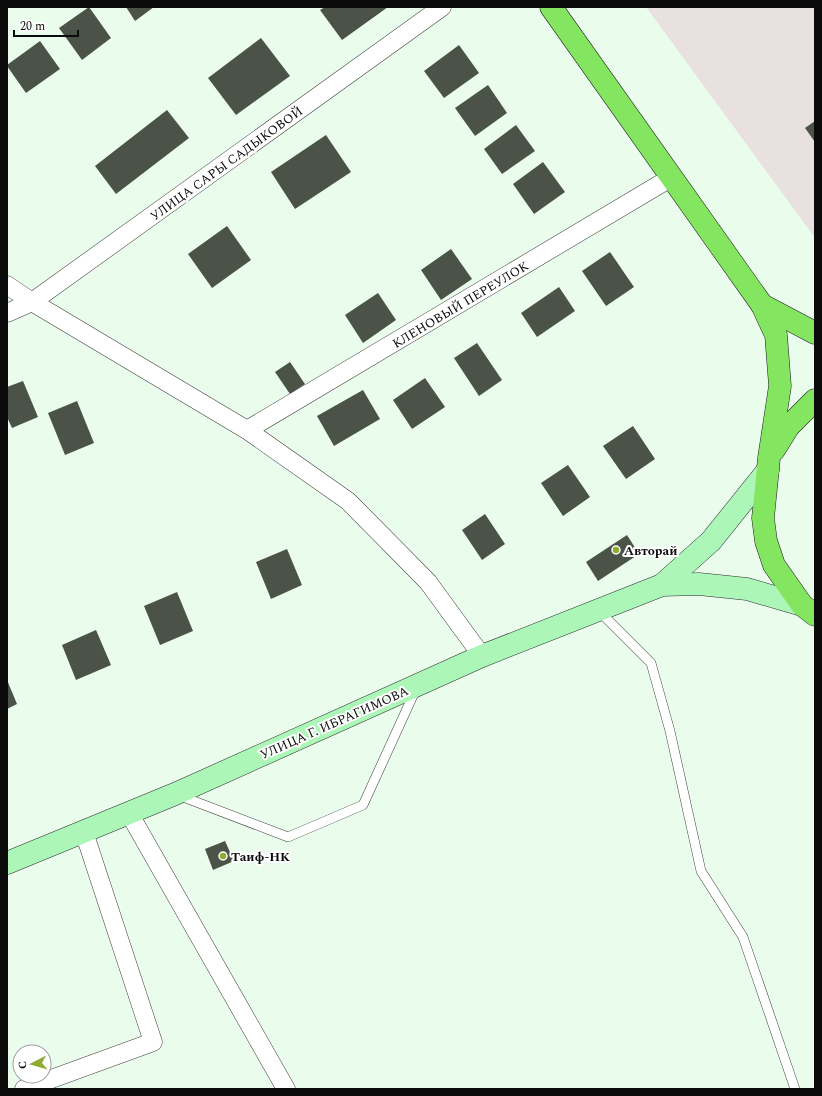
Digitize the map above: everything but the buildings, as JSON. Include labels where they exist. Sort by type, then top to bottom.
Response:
[{"type":"highway","points":[[551,7],[762,305],[776,335],[780,386],[768,464],[763,518],[766,541],[774,565],[808,610]]},
{"type":"highway","points":[[762,305],[815,333]]},
{"type":"highway","points":[[768,464],[789,426],[815,400]]},
{"type":"street","name":"УЛИЦА САРЫ САДЫКОВОЙ","points":[[7,313],[32,302],[442,7]]},
{"type":"street","name":"КЛЕНОВЫЙ ПЕРЕУЛОК","points":[[247,430],[672,177]]},
{"type":"street","points":[[7,285],[32,302],[247,430],[348,501],[428,582],[482,656]]},
{"type":"street","points":[[662,585],[711,541],[768,464]]},
{"type":"street","points":[[662,585],[699,584],[747,589],[808,610]]},
{"type":"street","name":"УЛИЦА Г. ИБРАГИМОВА","points":[[7,863],[175,794],[482,656],[662,585]]},
{"type":"street","points":[[129,813],[286,1089]]},
{"type":"street","points":[[24,1089],[153,1042],[84,832]]},
{"type":"lane","points":[[599,610],[651,663],[670,731],[701,871],[743,937],[795,1089]]},
{"type":"lane","points":[[175,794],[288,837],[364,805],[418,685]]},
{"type":"shaded area","points":[[646,7],[815,7],[815,238]]},
{"type":"place","name":"Авторай","points":[[616,550]]},
{"type":"place","name":"Таиф-НК","points":[[223,856]]}]
